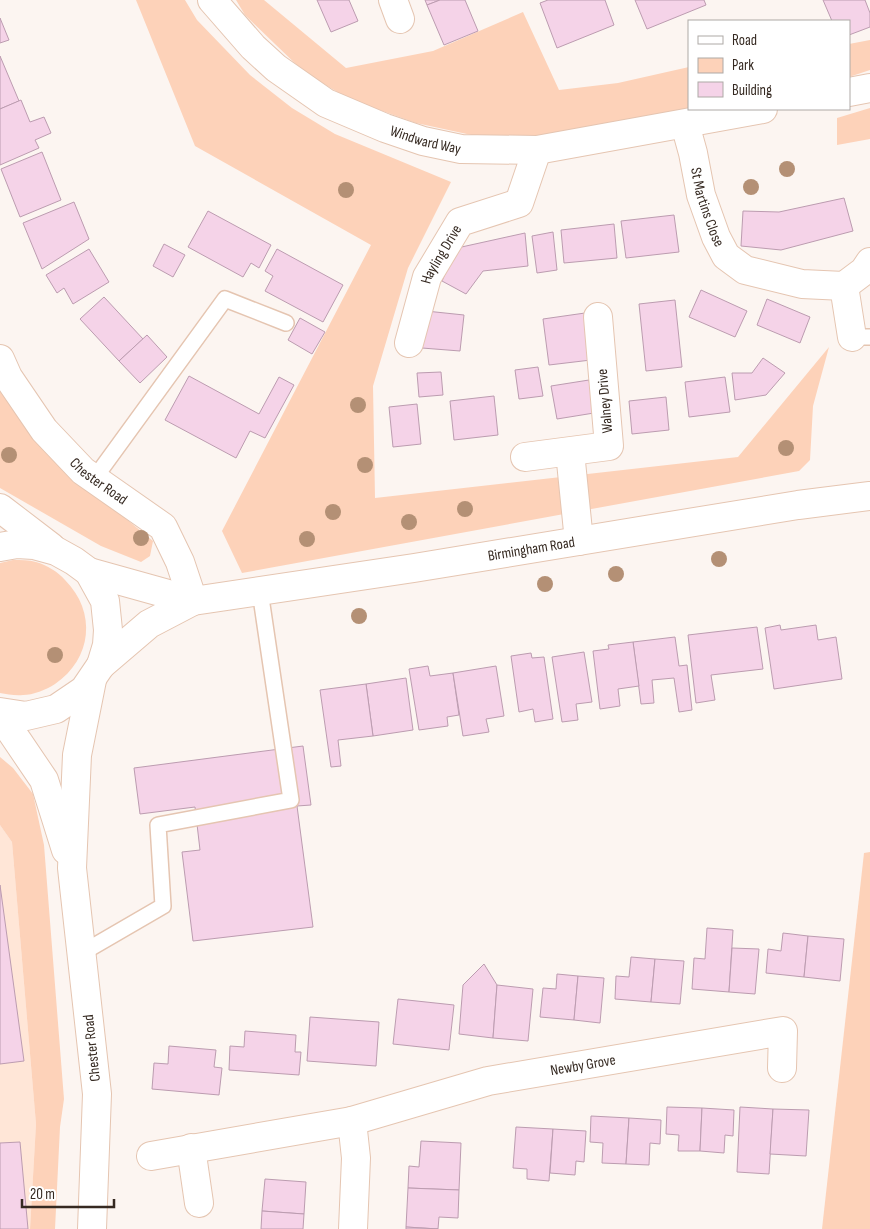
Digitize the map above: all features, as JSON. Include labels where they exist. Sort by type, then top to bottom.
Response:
[{"type":"street","name":"Windward Way","points":[[212,0],[253,47],[276,68],[326,103],[385,128],[423,141],[461,149],[537,150],[759,110]]},
{"type":"street","points":[[850,92],[870,88]]},
{"type":"street","name":"St Martins Close","points":[[685,124],[701,195],[716,237],[726,256],[745,270],[802,284],[844,286]]},
{"type":"street","name":"Hayling Drive","points":[[409,343],[427,277],[460,222],[519,203],[537,150]]},
{"type":"street","points":[[861,337],[844,286],[864,271],[870,262]]},
{"type":"street","name":"Walney Drive","points":[[525,457],[609,446],[598,317]]},
{"type":"street","name":"Chester Road","points":[[0,359],[8,377],[44,430],[83,471],[162,527],[180,562],[193,601]]},
{"type":"street","points":[[570,452],[579,541]]},
{"type":"street","name":"Birmingham Road","points":[[0,714],[26,716],[56,709],[84,690],[96,673],[149,624],[193,601],[798,505],[870,496]]},
{"type":"street","points":[[0,508],[56,551],[89,572]]},
{"type":"street","points":[[0,547],[17,544],[34,545],[56,551]]},
{"type":"street","name":"Chester Road","points":[[89,572],[105,600],[108,630],[107,645],[96,673],[77,755],[72,868],[97,1094],[92,1229]]},
{"type":"street","name":"Birmingham Road","points":[[89,572],[193,601]]},
{"type":"street","name":"Chester Road","points":[[0,714],[44,780],[72,868]]},
{"type":"street","name":"Newby Grove","points":[[151,1156],[352,1121],[488,1081],[783,1031],[782,1068]]},
{"type":"street","points":[[352,1121],[356,1158],[353,1229]]},
{"type":"street","points":[[191,1148],[198,1203]]},
{"type":"lane","points":[[94,479],[225,298],[286,323]]},
{"type":"lane","points":[[82,953],[163,906],[158,825],[291,800],[260,591]]},
{"type":"shaded area","points":[[0,825],[12,842],[36,1124],[30,1229],[0,1229]]},
{"type":"green space","points":[[136,0],[185,0],[197,20],[250,75],[292,108],[335,134],[451,182],[408,268],[373,386],[375,498],[738,457],[829,347],[813,406],[810,460],[799,471],[242,573],[222,531],[371,245],[195,146]]},
{"type":"green space","points":[[236,0],[264,0],[346,68],[433,51],[523,12],[559,90],[618,83],[688,67],[688,109],[557,135],[490,139],[416,123],[349,99],[304,72],[245,15]]},
{"type":"green space","points":[[870,40],[870,70],[850,77],[850,44]]},
{"type":"green space","points":[[870,108],[870,139],[837,145],[837,118]]},
{"type":"green space","points":[[0,391],[47,454],[153,541],[150,556],[141,562],[101,546],[0,488]]},
{"type":"green space","points":[[13,560],[36,562],[59,574],[75,593],[82,606],[86,620],[86,635],[83,649],[77,662],[55,684],[27,695],[0,693],[0,563]]},
{"type":"green space","points":[[0,757],[13,768],[33,794],[44,845],[64,1099],[60,1127],[55,1229],[30,1229],[36,1124],[12,842],[0,825]]},
{"type":"green space","points":[[870,852],[870,1229],[822,1229],[864,853]]},
{"type":"building","points":[[317,0],[349,0],[358,21],[331,32]]},
{"type":"building","points":[[425,0],[440,0],[427,5]]},
{"type":"building","points":[[440,0],[465,0],[478,31],[444,45],[427,5]]},
{"type":"building","points":[[548,0],[605,0],[614,25],[557,48],[540,3]]},
{"type":"building","points":[[635,0],[704,0],[706,5],[647,29]]},
{"type":"building","points":[[823,0],[865,0],[870,13],[870,27],[850,35],[850,20],[832,20]]},
{"type":"building","points":[[0,18],[9,40],[0,43]]},
{"type":"building","points":[[0,56],[19,101],[0,109]]},
{"type":"building","points":[[21,100],[30,122],[44,117],[51,133],[35,140],[39,148],[0,165],[0,109]]},
{"type":"building","points":[[42,152],[61,200],[20,217],[1,169]]},
{"type":"building","points":[[844,198],[853,231],[781,250],[741,246],[743,211],[779,212]]},
{"type":"building","points":[[74,202],[89,239],[42,269],[23,223]]},
{"type":"building","points":[[208,211],[271,245],[259,268],[251,263],[243,277],[188,247]]},
{"type":"building","points":[[674,215],[679,252],[626,258],[621,221]]},
{"type":"building","points":[[614,224],[617,258],[564,263],[561,230]]},
{"type":"building","points":[[553,232],[557,270],[537,273],[532,236]]},
{"type":"building","points":[[525,233],[528,266],[483,271],[466,294],[442,281],[457,248]]},
{"type":"building","points":[[164,244],[185,255],[173,277],[153,266]]},
{"type":"building","points":[[89,249],[109,282],[73,304],[64,288],[57,293],[46,275]]},
{"type":"building","points":[[277,249],[343,285],[323,322],[265,291],[273,276],[265,271]]},
{"type":"building","points":[[701,290],[747,311],[735,337],[689,317]]},
{"type":"building","points":[[104,297],[143,339],[119,361],[80,319]]},
{"type":"building","points":[[767,299],[810,317],[800,343],[757,325]]},
{"type":"building","points":[[675,300],[682,367],[646,371],[639,304]]},
{"type":"building","points":[[426,311],[464,315],[460,351],[422,348]]},
{"type":"building","points":[[585,313],[591,360],[549,365],[543,319]]},
{"type":"building","points":[[300,318],[325,332],[312,354],[288,340]]},
{"type":"building","points":[[147,335],[167,357],[140,383],[119,361]]},
{"type":"building","points":[[763,358],[785,373],[766,395],[735,400],[732,373],[752,373]]},
{"type":"building","points":[[538,367],[543,396],[519,399],[515,370]]},
{"type":"building","points":[[441,372],[443,395],[419,397],[417,373]]},
{"type":"building","points":[[189,376],[259,414],[279,377],[294,385],[265,438],[250,431],[236,458],[165,420]]},
{"type":"building","points":[[725,377],[730,412],[689,417],[685,382]]},
{"type":"building","points":[[589,380],[594,413],[557,419],[551,386]]},
{"type":"building","points":[[494,396],[498,435],[454,440],[450,401]]},
{"type":"building","points":[[666,397],[669,430],[632,434],[629,401]]},
{"type":"building","points":[[417,404],[421,444],[393,447],[389,407]]},
{"type":"building","points":[[780,625],[781,630],[816,625],[818,640],[836,637],[842,679],[774,689],[765,628]]},
{"type":"building","points":[[757,627],[763,669],[711,675],[715,700],[696,703],[688,635]]},
{"type":"building","points":[[675,637],[679,666],[687,665],[692,710],[679,712],[674,678],[652,680],[654,703],[641,704],[633,642]]},
{"type":"building","points":[[633,642],[639,686],[618,689],[620,706],[600,709],[593,651],[609,649],[608,645]]},
{"type":"building","points":[[584,652],[592,702],[576,704],[578,720],[562,722],[552,657]]},
{"type":"building","points":[[531,653],[532,658],[544,657],[553,719],[535,722],[533,709],[519,712],[511,656]]},
{"type":"building","points":[[428,666],[430,676],[453,673],[459,715],[447,717],[448,726],[419,730],[409,669]]},
{"type":"building","points":[[496,666],[504,716],[486,719],[489,732],[463,736],[453,673]]},
{"type":"building","points":[[406,678],[413,730],[373,736],[366,684]]},
{"type":"building","points":[[366,684],[373,736],[338,740],[341,766],[331,767],[320,690]]},
{"type":"building","points":[[303,746],[311,805],[297,806],[313,927],[193,941],[182,852],[200,850],[195,807],[140,814],[134,768]]},
{"type":"building","points":[[0,885],[24,1061],[0,1064]]},
{"type":"building","points":[[707,928],[733,930],[729,992],[692,989],[694,958],[705,959]]},
{"type":"building","points":[[783,933],[808,936],[804,977],[766,973],[768,949],[781,951]]},
{"type":"building","points":[[808,936],[844,939],[840,981],[804,977]]},
{"type":"building","points":[[732,948],[759,949],[755,994],[729,992]]},
{"type":"building","points":[[631,957],[655,959],[651,1002],[615,999],[616,976],[629,977]]},
{"type":"building","points":[[655,959],[684,961],[680,1004],[651,1002]]},
{"type":"building","points":[[484,964],[497,985],[493,1038],[459,1034],[463,985]]},
{"type":"building","points":[[557,974],[578,976],[574,1020],[540,1017],[543,988],[556,989]]},
{"type":"building","points":[[578,976],[604,978],[600,1023],[574,1020]]},
{"type":"building","points":[[497,985],[533,989],[528,1041],[493,1038]]},
{"type":"building","points":[[398,999],[454,1005],[449,1050],[393,1044]]},
{"type":"building","points":[[310,1017],[379,1022],[376,1066],[307,1061]]},
{"type":"building","points":[[245,1031],[296,1035],[295,1052],[301,1052],[299,1075],[229,1070],[230,1046],[244,1047]]},
{"type":"building","points":[[169,1046],[216,1050],[214,1067],[222,1068],[219,1095],[152,1089],[154,1063],[168,1064]]},
{"type":"building","points":[[667,1107],[702,1108],[700,1151],[678,1151],[679,1135],[666,1134]]},
{"type":"building","points":[[740,1107],[773,1109],[769,1174],[737,1172]]},
{"type":"building","points":[[702,1108],[734,1110],[733,1136],[725,1135],[724,1153],[700,1151]]},
{"type":"building","points":[[773,1109],[809,1110],[806,1156],[770,1154]]},
{"type":"building","points":[[591,1116],[629,1118],[626,1164],[602,1163],[603,1143],[590,1142]]},
{"type":"building","points":[[629,1118],[661,1120],[660,1144],[650,1143],[649,1165],[626,1164]]},
{"type":"building","points":[[516,1127],[553,1129],[549,1181],[527,1179],[527,1169],[513,1168]]},
{"type":"building","points":[[553,1129],[586,1131],[584,1162],[576,1161],[575,1175],[550,1173]]},
{"type":"building","points":[[421,1141],[461,1143],[459,1190],[408,1188],[409,1166],[419,1167]]},
{"type":"building","points":[[20,1142],[28,1229],[0,1229],[0,1143]]},
{"type":"building","points":[[265,1179],[306,1182],[304,1214],[262,1211]]},
{"type":"building","points":[[408,1188],[459,1190],[458,1218],[439,1217],[438,1229],[406,1227]]},
{"type":"building","points":[[262,1211],[304,1214],[303,1229],[261,1229]]},
{"type":"building","points":[[406,1227],[438,1229],[406,1229]]}]
